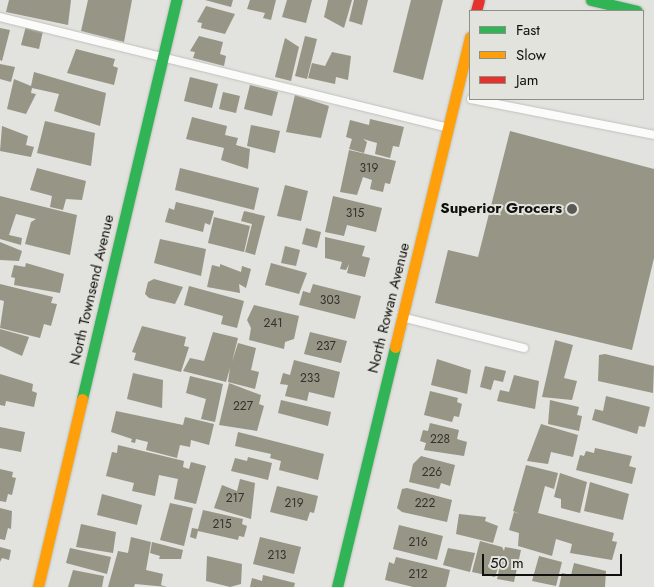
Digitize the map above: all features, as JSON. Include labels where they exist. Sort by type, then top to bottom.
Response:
[{"type":"street","name":"North Townsend Avenue","points":[[38,587],[176,0]]},
{"type":"street","points":[[598,1],[632,10]]},
{"type":"street","name":"North Rowan Avenue","points":[[337,587],[469,41]]},
{"type":"lane","points":[[0,17],[448,128]]},
{"type":"lane","points":[[456,95],[469,98]]},
{"type":"lane","points":[[476,100],[654,135]]},
{"type":"lane","points":[[402,317],[524,348]]},
{"type":"building","points":[[9,0],[71,0],[68,25],[6,12]]},
{"type":"building","points":[[88,0],[132,0],[124,42],[81,31]]},
{"type":"building","points":[[205,0],[233,0],[231,7]]},
{"type":"building","points":[[250,0],[276,0],[271,20],[263,18],[265,13],[247,9]]},
{"type":"building","points":[[287,0],[312,0],[306,23],[282,17]]},
{"type":"building","points":[[328,0],[352,0],[344,28],[324,17]]},
{"type":"building","points":[[354,0],[368,0],[362,25],[349,21]]},
{"type":"building","points":[[411,0],[443,0],[423,80],[393,72]]},
{"type":"building","points":[[206,6],[235,14],[225,34],[201,28],[202,23],[197,22]]},
{"type":"building","points":[[26,26],[43,31],[39,49],[21,45]]},
{"type":"building","points":[[0,28],[10,30],[2,61],[0,60]]},
{"type":"building","points":[[199,36],[223,42],[220,54],[226,56],[224,66],[193,58],[195,52],[190,51]]},
{"type":"building","points":[[305,36],[317,39],[307,79],[295,76]]},
{"type":"building","points":[[285,38],[299,47],[291,81],[275,77]]},
{"type":"building","points":[[76,49],[115,59],[113,66],[118,68],[114,85],[67,73]]},
{"type":"building","points":[[332,52],[351,56],[348,80],[336,77],[335,84],[308,78],[312,63],[325,66]]},
{"type":"building","points":[[0,64],[15,67],[11,82],[0,79]]},
{"type":"building","points":[[34,72],[106,93],[100,126],[54,111],[59,94],[32,88],[31,93],[36,94],[26,114],[7,109],[14,79],[31,86]]},
{"type":"building","points":[[190,77],[218,84],[212,108],[184,101]]},
{"type":"building","points":[[250,85],[278,92],[272,116],[244,109]]},
{"type":"building","points":[[223,92],[240,96],[236,113],[219,109]]},
{"type":"building","points":[[295,95],[329,106],[321,138],[286,132]]},
{"type":"building","points":[[192,117],[227,126],[225,135],[238,138],[236,145],[250,149],[248,169],[221,160],[224,148],[186,139]]},
{"type":"building","points":[[370,119],[404,127],[399,147],[393,146],[390,158],[375,154],[377,143],[363,139],[367,142],[364,153],[349,149],[352,139],[346,137],[350,120],[369,125]]},
{"type":"building","points":[[45,121],[95,133],[91,166],[37,153]]},
{"type":"building","points":[[251,125],[280,131],[275,153],[247,146]]},
{"type":"building","points":[[2,126],[28,136],[26,145],[34,147],[31,157],[0,151]]},
{"type":"building","name":"Superior Grocers","points":[[510,131],[654,169],[654,258],[632,350],[435,303],[448,250],[478,257]]},
{"type":"building","points":[[349,150],[396,161],[390,184],[385,183],[383,192],[370,189],[372,180],[363,177],[357,195],[340,192]]},
{"type":"building","points":[[37,168],[86,181],[82,200],[66,199],[63,210],[50,207],[52,196],[30,190]]},
{"type":"building","points":[[180,168],[259,188],[254,210],[175,190]]},
{"type":"building","points":[[285,185],[308,191],[301,221],[277,216]]},
{"type":"building","points":[[0,196],[77,215],[70,255],[25,244],[31,222],[36,219],[16,214],[9,235],[22,238],[21,245],[0,239]]},
{"type":"building","points":[[333,196],[382,208],[376,232],[347,225],[344,236],[325,232]]},
{"type":"building","points":[[176,202],[214,211],[210,225],[205,223],[203,232],[165,222],[169,208],[174,210]]},
{"type":"building","points":[[244,211],[265,216],[255,255],[245,252],[252,224],[241,221]]},
{"type":"building","points":[[214,217],[250,226],[244,252],[208,243]]},
{"type":"building","points":[[306,228],[321,232],[317,248],[302,244]]},
{"type":"building","points":[[325,237],[365,246],[362,256],[370,258],[365,277],[347,273],[349,264],[346,270],[340,269],[342,262],[325,258]]},
{"type":"building","points":[[160,239],[206,249],[201,276],[154,263]]},
{"type":"building","points":[[0,242],[22,251],[19,261],[0,260]]},
{"type":"building","points":[[285,246],[300,250],[296,266],[281,263]]},
{"type":"building","points":[[26,263],[64,274],[60,293],[14,285],[15,278],[11,277],[14,265],[25,267]]},
{"type":"building","points":[[271,263],[307,273],[299,294],[265,285]]},
{"type":"building","points":[[220,264],[241,272],[242,266],[251,269],[246,288],[239,284],[240,293],[207,287],[212,265],[220,267]]},
{"type":"building","points":[[154,279],[183,287],[175,304],[149,298],[145,294],[148,282]]},
{"type":"building","points":[[0,284],[53,297],[51,303],[57,304],[51,326],[44,324],[40,338],[0,328],[4,301],[0,300]]},
{"type":"building","points":[[313,284],[361,296],[355,319],[299,305],[303,291],[310,293]]},
{"type":"building","points":[[189,286],[244,301],[237,328],[221,324],[223,316],[184,305]]},
{"type":"building","points":[[254,305],[299,316],[294,339],[285,342],[284,349],[249,340],[251,328],[247,320]]},
{"type":"building","points":[[142,326],[186,337],[184,346],[189,347],[181,372],[134,360],[136,353],[132,352]]},
{"type":"building","points":[[0,329],[29,337],[22,356],[0,346]]},
{"type":"building","points":[[213,332],[238,338],[232,362],[238,343],[256,348],[251,370],[259,372],[255,389],[228,382],[230,368],[226,382],[183,371],[190,358],[204,361]]},
{"type":"building","points":[[310,332],[347,341],[341,363],[304,354]]},
{"type":"building","points":[[555,340],[573,345],[564,378],[577,381],[572,400],[542,397]]},
{"type":"building","points":[[605,354],[654,366],[653,393],[598,381],[599,355]]},
{"type":"building","points":[[437,359],[471,370],[467,394],[431,385]]},
{"type":"building","points":[[294,360],[340,372],[334,398],[309,392],[307,401],[285,396],[288,385],[280,384],[283,373],[290,375]]},
{"type":"building","points":[[485,366],[506,371],[503,382],[494,380],[491,390],[480,387]]},
{"type":"building","points":[[133,373],[163,380],[162,408],[127,399]]},
{"type":"building","points":[[0,374],[33,384],[32,391],[37,393],[34,407],[6,401],[5,406],[0,405]]},
{"type":"building","points":[[514,375],[539,381],[535,409],[497,401],[500,390],[509,392]]},
{"type":"building","points":[[190,376],[223,384],[215,422],[201,419],[206,399],[186,393]]},
{"type":"building","points":[[229,383],[261,395],[259,404],[264,406],[257,431],[219,425]]},
{"type":"building","points":[[430,391],[458,398],[457,402],[462,404],[459,417],[454,416],[452,422],[424,415]]},
{"type":"building","points":[[606,396],[650,407],[645,427],[639,426],[637,434],[592,420],[595,409],[603,411]]},
{"type":"building","points":[[281,400],[331,412],[328,426],[278,413]]},
{"type":"building","points":[[550,400],[579,407],[577,415],[582,416],[579,431],[548,424]]},
{"type":"building","points":[[116,411],[183,425],[185,417],[214,424],[209,445],[191,440],[190,447],[180,445],[177,458],[146,450],[148,442],[136,439],[135,443],[131,442],[132,439],[111,432]]},
{"type":"building","points":[[430,423],[459,430],[457,439],[467,442],[464,456],[424,450],[426,443],[420,441],[423,430],[428,431]]},
{"type":"building","points":[[541,424],[578,435],[573,457],[551,452],[548,464],[527,461]]},
{"type":"building","points":[[0,427],[25,432],[21,452],[0,448]]},
{"type":"building","points":[[238,432],[324,454],[318,480],[279,470],[281,461],[270,458],[271,454],[235,446]]},
{"type":"building","points":[[118,445],[184,461],[183,467],[189,469],[191,462],[206,466],[196,504],[174,499],[178,479],[159,475],[155,496],[132,491],[134,483],[106,476],[112,452],[117,453]]},
{"type":"building","points":[[595,448],[632,456],[629,466],[636,468],[632,484],[576,470],[580,455],[584,456],[586,451],[594,453]]},
{"type":"building","points":[[421,456],[455,465],[450,486],[441,483],[439,489],[409,482],[413,464]]},
{"type":"building","points":[[248,457],[272,463],[268,480],[231,471],[235,458],[247,461]]},
{"type":"building","points":[[526,465],[558,473],[554,489],[545,486],[538,513],[614,533],[612,541],[617,542],[612,560],[570,553],[572,544],[556,539],[552,556],[518,546],[519,533],[509,530],[514,512],[520,514],[513,511]]},
{"type":"building","points":[[0,469],[13,472],[12,477],[16,478],[12,495],[8,494],[6,502],[0,501]]},
{"type":"building","points":[[560,473],[587,482],[580,513],[561,508],[561,499],[554,497]]},
{"type":"building","points":[[240,479],[255,483],[251,519],[214,508],[222,485],[237,491]]},
{"type":"building","points":[[590,482],[629,494],[623,520],[584,511]]},
{"type":"building","points":[[277,486],[318,496],[314,513],[310,512],[307,521],[270,512]]},
{"type":"building","points":[[407,488],[452,500],[447,522],[402,512],[397,508],[402,489]]},
{"type":"building","points":[[102,494],[142,505],[137,525],[97,515]]},
{"type":"building","points":[[170,503],[193,508],[184,546],[160,540]]},
{"type":"building","points":[[0,508],[12,511],[11,529],[8,528],[5,540],[0,539]]},
{"type":"building","points":[[203,510],[243,519],[242,524],[247,526],[244,537],[239,536],[238,540],[198,531],[196,539],[190,537],[192,528],[198,529]]},
{"type":"building","points":[[459,514],[486,517],[485,521],[498,526],[493,543],[456,534]]},
{"type":"building","points":[[81,524],[116,532],[113,553],[76,547]]},
{"type":"building","points":[[399,525],[443,536],[437,560],[393,549]]},
{"type":"building","points":[[131,537],[151,542],[146,570],[163,574],[161,585],[167,587],[135,584],[134,587],[108,587],[118,551],[128,553]]},
{"type":"building","points":[[260,537],[301,547],[294,574],[253,564]]},
{"type":"building","points":[[480,541],[502,547],[504,551],[505,547],[521,550],[514,582],[497,579],[502,556],[495,577],[472,572]]},
{"type":"building","points":[[152,542],[183,550],[181,559],[159,559],[160,556],[150,553]]},
{"type":"building","points":[[0,547],[11,550],[9,560],[2,558],[0,562]]},
{"type":"building","points":[[70,548],[111,557],[107,574],[66,563]]},
{"type":"building","points":[[448,548],[475,553],[470,572],[443,565]]},
{"type":"building","points":[[207,556],[242,564],[241,584],[230,587],[206,581]]},
{"type":"building","points":[[539,556],[562,562],[556,586],[532,581]]},
{"type":"building","points":[[396,557],[450,570],[446,587],[413,587],[385,580],[389,562],[394,564]]},
{"type":"building","points":[[574,563],[606,571],[605,587],[559,587],[562,573],[571,575]]},
{"type":"building","points":[[73,570],[104,576],[102,587],[68,587]]},
{"type":"building","points":[[263,575],[295,583],[294,587],[250,587],[252,578],[262,581]]},
{"type":"traffic: fast","points":[[82,399],[176,0]]},
{"type":"traffic: fast","points":[[591,0],[633,10]]},
{"type":"traffic: fast","points":[[337,587],[395,347]]},
{"type":"traffic: slow","points":[[395,347],[469,41]]},
{"type":"traffic: slow","points":[[38,587],[82,399]]},
{"type":"traffic: jam","points":[[476,10],[479,0]]},
{"type":"place","name":"Superior Grocers","points":[[572,209]]}]
